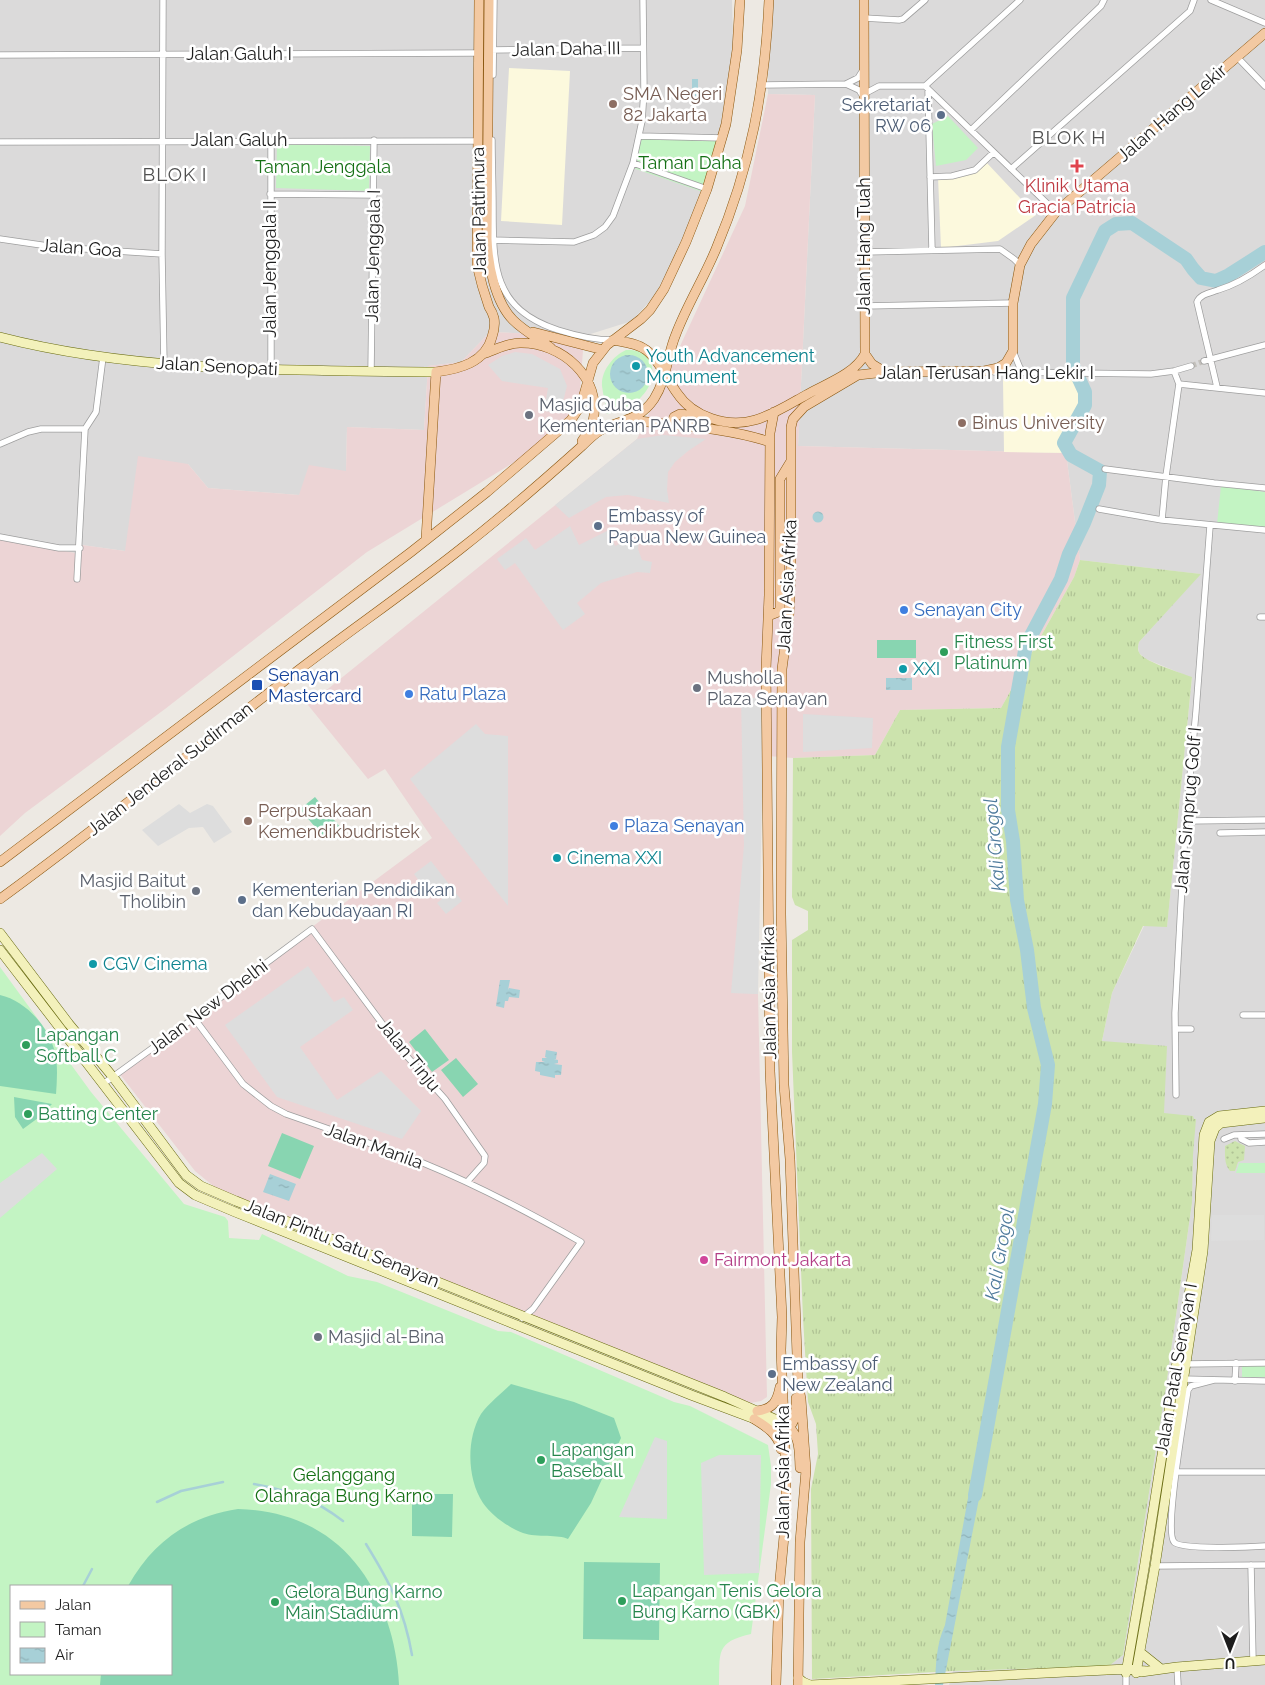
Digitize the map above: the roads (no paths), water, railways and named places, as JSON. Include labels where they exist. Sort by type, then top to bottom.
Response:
[{"type":"main road","name":"Jalan Pattimura","points":[[479,0],[477,265],[494,320],[491,342],[483,354]]},
{"type":"main road","name":"Jalan Pattimura","points":[[489,0],[491,50],[490,240],[492,279],[511,319],[551,348]]},
{"type":"main road","name":"Jalan Jenderal Sudirman","points":[[0,862],[487,492],[564,427],[578,411],[588,383],[591,367],[603,350],[641,319],[660,297],[686,242],[707,189],[723,138],[729,110],[736,57],[740,0]]},
{"type":"main road","points":[[574,453],[597,432],[630,420],[641,412],[653,400],[665,375],[675,335],[716,250],[735,198],[754,133],[767,42],[768,0]]},
{"type":"main road","name":"Jalan Hang Tuah","points":[[864,0],[865,354]]},
{"type":"main road","name":"Jalan Hang Lekir","points":[[1013,350],[1013,303],[1020,265],[1031,244],[1056,212],[1265,33]]},
{"type":"main road","points":[[526,330],[603,350]]},
{"type":"main road","name":"Jalan Senopati","points":[[0,337],[33,346],[164,364],[271,369],[436,372]]},
{"type":"main road","points":[[613,340],[636,345],[646,350],[684,402],[707,418]]},
{"type":"main road","points":[[426,539],[436,372],[466,366],[483,354],[509,344],[534,344],[551,348],[578,367],[588,383],[593,403],[594,412],[591,428],[574,453]]},
{"type":"main road","points":[[984,372],[998,368],[1006,363],[1013,350]]},
{"type":"main road","points":[[672,424],[674,417],[680,414],[734,422],[754,421],[849,371],[862,360],[865,354],[872,364],[885,372]]},
{"type":"main road","name":"Jalan Terusan Hang Lekir I","points":[[791,446],[793,419],[804,407],[858,375],[885,372],[984,372]]},
{"type":"main road","points":[[630,420],[753,436],[770,442],[774,412]]},
{"type":"main road","points":[[753,436],[757,429],[754,421]]},
{"type":"main road","name":"Jalan Asia Afrika","points":[[770,442],[766,675],[770,1071],[786,1427],[786,1515],[781,1560],[776,1685]]},
{"type":"main road","name":"Jalan Asia Afrika","points":[[791,446],[789,607],[782,669],[782,928],[784,1084],[790,1159],[798,1383],[805,1454],[805,1482],[800,1542],[798,1681]]},
{"type":"main road","name":"Jalan Jenderal Sudirman","points":[[0,899],[64,853],[283,682],[463,547],[500,518],[574,453]]},
{"type":"main road","points":[[768,616],[778,612],[780,609],[780,479],[791,461]]},
{"type":"main road","points":[[769,928],[782,928]]},
{"type":"main road","name":"Jalan Pintu Satu Senayan","points":[[2,939],[113,1077],[186,1175],[193,1181],[236,1201],[528,1317],[756,1415]]},
{"type":"main road","name":"Jalan Pintu Satu Senayan","points":[[0,950],[179,1183],[196,1195],[540,1333],[786,1427]]},
{"type":"main road","points":[[12,966],[20,959]]},
{"type":"main road","points":[[61,1030],[69,1024]]},
{"type":"main road","name":"Jalan Patal Senayan I","points":[[1181,1363],[1197,1250],[1206,1128],[1210,1122],[1219,1116],[1265,1111]]},
{"type":"main road","name":"Jalan Patal Senayan I","points":[[1126,1671],[1178,1379],[1203,1251],[1212,1135],[1218,1125],[1225,1122],[1265,1118]]},
{"type":"main road","points":[[782,1317],[789,1322],[796,1317]]},
{"type":"main road","points":[[540,1333],[542,1326],[546,1325]]},
{"type":"main road","points":[[781,1560],[779,1533],[781,1448],[774,1433],[756,1415],[776,1402],[783,1377]]},
{"type":"main road","name":"Jalan Patal Senayan I","points":[[1140,1671],[1178,1379]]},
{"type":"main road","points":[[798,1383],[795,1418],[786,1427],[798,1440],[802,1508]]},
{"type":"main road","points":[[781,1560],[789,1520],[794,1522],[800,1542]]},
{"type":"main road","points":[[1141,1653],[1161,1669]]},
{"type":"main road","points":[[798,1681],[810,1685],[932,1683],[1140,1671],[1265,1660]]},
{"type":"street","points":[[163,0],[162,254],[164,364]]},
{"type":"street","name":"Jalan Pattimura","points":[[491,50],[494,0]]},
{"type":"street","points":[[490,240],[574,242],[594,235],[605,227],[613,216],[633,163],[643,109],[643,0]]},
{"type":"street","points":[[864,18],[903,19],[925,0]]},
{"type":"street","points":[[932,250],[926,88],[1020,0]]},
{"type":"street","points":[[971,130],[1102,6],[1104,0]]},
{"type":"street","points":[[1010,169],[1190,11],[1194,0]]},
{"type":"street","points":[[1211,0],[1265,23]]},
{"type":"street","name":"Jalan Daha III","points":[[491,50],[643,48]]},
{"type":"street","name":"Jalan Galuh I","points":[[0,54],[478,53]]},
{"type":"street","points":[[1237,57],[1265,86]]},
{"type":"street","points":[[846,84],[858,78],[863,70]]},
{"type":"street","points":[[762,85],[846,84],[859,90],[864,96],[879,86],[926,88],[1056,212]]},
{"type":"street","points":[[639,136],[723,138]]},
{"type":"street","name":"Jalan Jenggala II","points":[[270,140],[271,369]]},
{"type":"street","name":"Jalan Jenggala I","points":[[371,371],[374,140]]},
{"type":"street","name":"Jalan Galuh","points":[[0,142],[478,141]]},
{"type":"street","points":[[930,177],[952,176],[975,170],[994,153]]},
{"type":"street","points":[[633,163],[707,189]]},
{"type":"street","points":[[270,194],[374,195]]},
{"type":"street","name":"Jalan Goa","points":[[0,239],[55,247],[162,254]]},
{"type":"street","name":"Jalan Pattimura","points":[[490,240],[499,282],[506,294],[529,317],[547,327],[575,336],[594,340],[613,340]]},
{"type":"street","points":[[864,252],[1000,249],[1020,265]]},
{"type":"street","points":[[1217,388],[1208,360],[1197,302],[1204,295],[1231,286],[1265,266]]},
{"type":"street","points":[[864,306],[1013,303]]},
{"type":"street","points":[[1208,360],[1265,345]]},
{"type":"street","name":"Jalan Hang Lekir","points":[[1013,350],[1020,368],[1026,373]]},
{"type":"street","points":[[77,579],[85,429],[96,412],[103,357]]},
{"type":"street","name":"Jalan Terusan Hang Lekir I","points":[[984,372],[1150,374],[1174,371],[1191,366]]},
{"type":"street","points":[[1162,520],[1179,384],[1174,371]]},
{"type":"street","points":[[1179,384],[1265,393]]},
{"type":"street","points":[[0,444],[28,432],[41,429],[85,429]]},
{"type":"street","points":[[1104,469],[1265,488]]},
{"type":"street","points":[[1099,509],[1162,520],[1265,530]]},
{"type":"street","name":"Jalan Simprug Golf I","points":[[1176,1095],[1176,1029],[1186,821],[1210,526]]},
{"type":"street","points":[[0,537],[58,548],[80,548]]},
{"type":"street","points":[[1186,821],[1265,820]]},
{"type":"street","points":[[1220,833],[1265,832]]},
{"type":"street","name":"Jalan New Dhelhi","points":[[103,1084],[312,929]]},
{"type":"street","name":"Jalan Tinju","points":[[312,929],[404,1053],[445,1100],[485,1156],[484,1162],[467,1182]]},
{"type":"street","points":[[1243,1016],[1265,1015]]},
{"type":"street","name":"Jalan Manila","points":[[194,1018],[243,1084],[271,1106],[286,1114],[424,1164],[467,1182],[581,1242],[528,1317]]},
{"type":"street","points":[[1176,1029],[1191,1029]]},
{"type":"street","points":[[1224,1139],[1231,1136],[1265,1134]]},
{"type":"street","points":[[1241,1135],[1241,1139],[1249,1143],[1265,1142]]},
{"type":"street","points":[[518,1324],[528,1317]]},
{"type":"street","points":[[528,1317],[528,1328]]},
{"type":"street","points":[[1181,1363],[1265,1363]]},
{"type":"street","points":[[1235,1381],[1236,1363]]},
{"type":"street","points":[[1178,1379],[1265,1381]]},
{"type":"street","points":[[1214,1380],[1191,1386],[1188,1390],[1176,1472],[1171,1532],[1174,1542],[1178,1545],[1201,1547],[1265,1546]]},
{"type":"street","points":[[1176,1472],[1265,1472]]},
{"type":"street","points":[[1252,1565],[1253,1660]]},
{"type":"street","points":[[1155,1566],[1265,1565]]},
{"type":"street","points":[[1177,1667],[1178,1685]]},
{"type":"street","points":[[1126,1671],[1126,1685]]},
{"type":"water","points":[[692,79],[698,79],[698,100],[692,100]]},
{"type":"water","points":[[629,355],[642,361],[648,374],[642,387],[629,393],[616,387],[610,374],[616,361]]},
{"type":"water","points":[[818,511],[824,517],[818,523],[812,517]]},
{"type":"water","points":[[886,678],[912,678],[912,690],[886,690]]},
{"type":"water","points":[[500,980],[510,980],[508,990],[509,988],[520,990],[519,998],[509,997],[508,1001],[505,1001],[504,1008],[496,1006]]},
{"type":"water","points":[[546,1050],[557,1052],[556,1059],[554,1059],[558,1060],[558,1063],[554,1064],[562,1065],[561,1075],[555,1075],[555,1078],[540,1075],[540,1072],[535,1071],[536,1062],[545,1062],[542,1061],[542,1058],[547,1058],[545,1057]]},
{"type":"water","points":[[270,1174],[296,1184],[289,1201],[263,1192]]},
{"type":"water","points":[[972,1476],[983,1478],[943,1685],[935,1685],[938,1647],[945,1625]]},
{"type":"waterway","name":"Kali Grogol","points":[[975,1495],[1045,1104],[1048,1065],[1034,1008],[1027,950],[1017,900],[1013,841],[1008,810],[1008,747],[1026,645],[1061,579],[1069,554],[1099,485],[1100,471],[1071,455],[1064,443],[1085,405],[1085,392],[1073,366],[1073,298],[1105,231],[1116,224],[1132,223],[1186,259],[1201,278],[1216,281],[1265,252]]},
{"type":"waterway","points":[[157,1502],[181,1491],[223,1482]]},
{"type":"waterway","points":[[254,1484],[301,1496],[322,1506],[343,1521]]},
{"type":"waterway","points":[[366,1544],[395,1597],[405,1624],[412,1655]]},
{"type":"waterway","points":[[84,1585],[92,1569]]},
{"type":"tunnel","points":[[1191,366],[1204,361]]},
{"type":"place","name":"SMA Negeri 82 Jakarta","points":[[613,104]]},
{"type":"place","name":"Sekretariat RW 06","points":[[941,115]]},
{"type":"place","name":"Klinik Utama Gracia Patricia","points":[[1077,166]]},
{"type":"place","name":"Youth Advancement Monument","points":[[636,366]]},
{"type":"place","name":"Masjid Quba Kementerian PANRB","points":[[529,415]]},
{"type":"place","name":"Binus University","points":[[962,423]]},
{"type":"place","name":"Embassy of Papua New Guinea","points":[[598,526]]},
{"type":"place","name":"Senayan City","points":[[904,610]]},
{"type":"place","name":"Fitness First Platinum","points":[[944,652]]},
{"type":"place","name":"XXI","points":[[903,669]]},
{"type":"place","name":"Senayan Mastercard","points":[[257,685]]},
{"type":"place","name":"Musholla Plaza Senayan","points":[[697,688]]},
{"type":"place","name":"Ratu Plaza","points":[[409,694]]},
{"type":"place","name":"Perpustakaan Kemendikbudristek","points":[[248,821]]},
{"type":"place","name":"Plaza Senayan","points":[[614,826]]},
{"type":"place","name":"Cinema XXI","points":[[557,858]]},
{"type":"place","name":"Masjid Baitut Tholibin","points":[[196,891]]},
{"type":"place","name":"Kementerian Pendidikan dan Kebudayaan RI","points":[[242,900]]},
{"type":"place","name":"CGV Cinema","points":[[93,964]]},
{"type":"place","name":"Lapangan Softball C","points":[[26,1045]]},
{"type":"place","name":"Batting Center","points":[[28,1114]]},
{"type":"place","name":"Fairmont Jakarta","points":[[704,1260]]},
{"type":"place","name":"Masjid al-Bina","points":[[318,1337]]},
{"type":"place","name":"Embassy of New Zealand","points":[[772,1374]]},
{"type":"place","name":"Lapangan Baseball","points":[[541,1460]]},
{"type":"place","name":"Lapangan Tenis Gelora Bung Karno (GBK)","points":[[622,1601]]},
{"type":"place","name":"Gelora Bung Karno Main Stadium","points":[[275,1602]]},
{"type":"district","name":"BLOK H","points":[[1069,137]]},
{"type":"district","name":"BLOK I","points":[[175,174]]},
{"type":"park label","name":"Taman Daha","points":[[690,163]]},
{"type":"park label","name":"Taman Jenggala","points":[[323,167]]},
{"type":"park label","name":"Gelanggang Olahraga Bung Karno","points":[[344,1485]]}]
